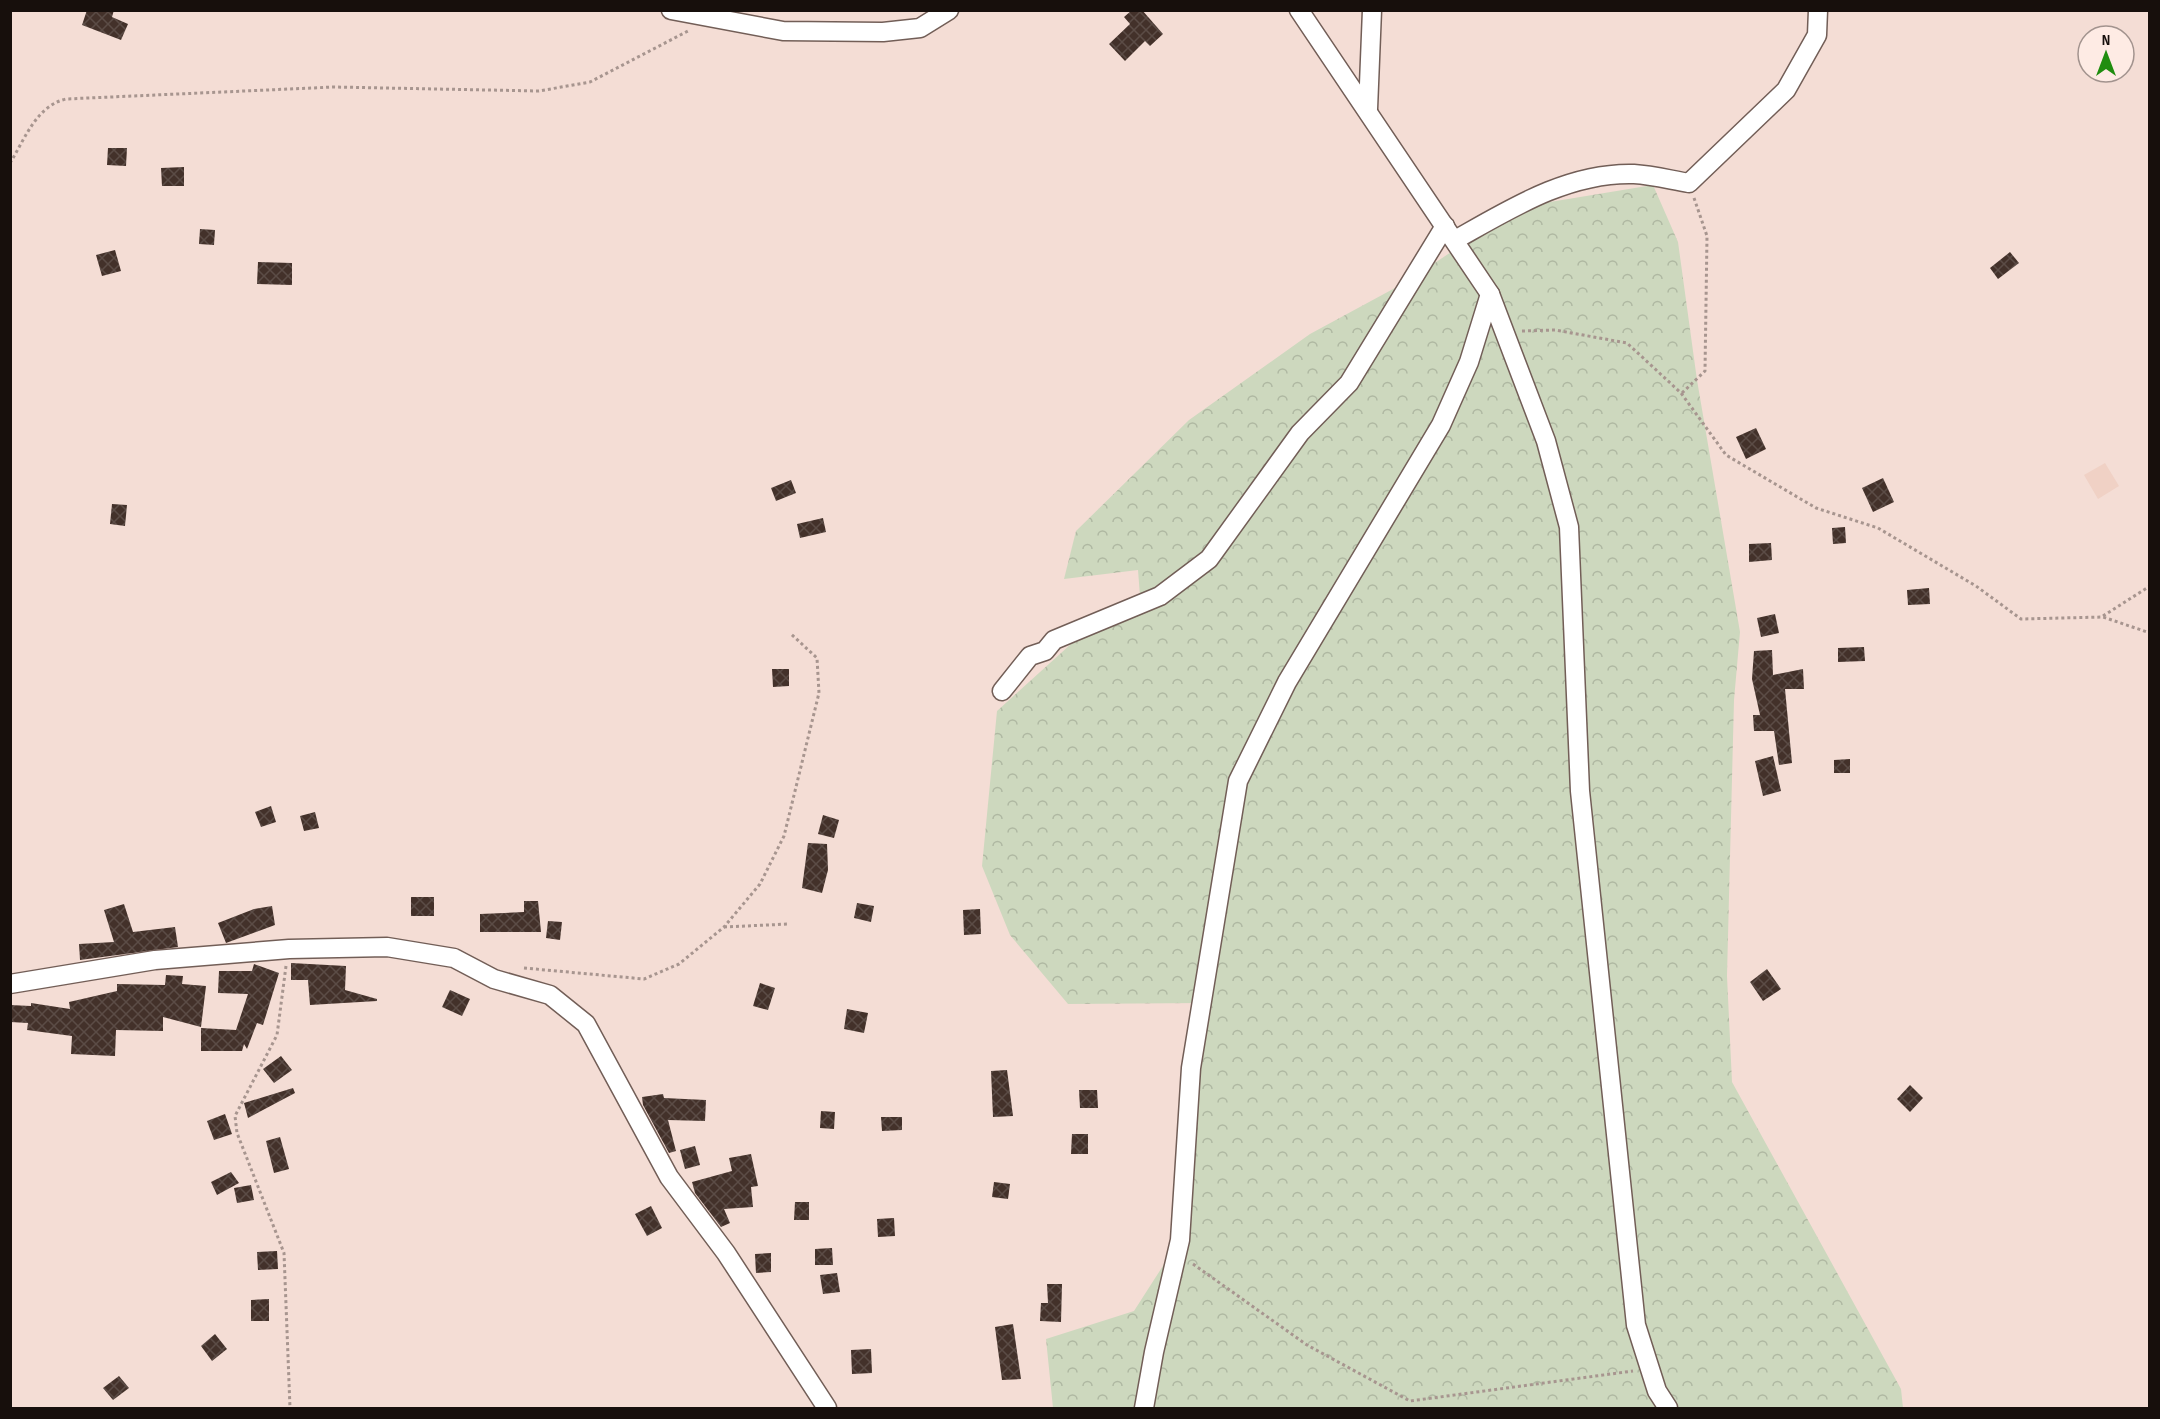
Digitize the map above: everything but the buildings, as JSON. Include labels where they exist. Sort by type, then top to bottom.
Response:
[{"type":"street","points":[[671,10],[783,32],[883,32],[920,28],[949,10]]},
{"type":"street","points":[[1299,10],[1368,109],[1490,294],[1546,441],[1569,527],[1580,791],[1636,1325],[1657,1391],[1668,1408]]},
{"type":"street","points":[[1368,109],[1372,10]]},
{"type":"street","points":[[1002,691],[1030,656],[1045,651],[1054,640],[1160,596],[1209,559],[1300,433],[1349,383],[1450,233],[1531,197],[1594,178],[1634,174],[1689,183],[1786,90],[1817,35],[1818,10]]},
{"type":"street","points":[[1144,1408],[1154,1352],[1178,1252],[1191,1068],[1238,781],[1287,682],[1441,425],[1469,362],[1490,294]]},
{"type":"street","points":[[10,984],[155,960],[289,949],[387,947],[454,958],[494,979],[550,995],[586,1024],[669,1177],[726,1253],[827,1408]]},
{"type":"path","points":[[10,164],[39,114],[52,102],[66,99],[334,87],[539,92],[590,82],[712,18]]},
{"type":"path","points":[[1682,393],[1705,372],[1707,236],[1689,183]]},
{"type":"path","points":[[1505,332],[1555,330],[1627,343],[1682,393],[1726,455],[1816,508],[1878,528],[1976,586],[2021,619],[2103,616],[2150,633]]},
{"type":"path","points":[[2103,616],[2150,586]]},
{"type":"path","points":[[520,967],[644,979],[679,964],[724,927],[760,884],[784,836],[819,693],[817,658],[790,633]]},
{"type":"path","points":[[724,927],[789,924]]},
{"type":"path","points":[[289,949],[277,1035],[235,1116],[237,1132],[284,1252],[290,1408]]},
{"type":"path","points":[[1178,1252],[1307,1345],[1410,1401],[1650,1369]]},
{"type":"shaded area","points":[[2105,463],[2119,486],[2098,499],[2084,475]]},
{"type":"green space","points":[[1653,185],[1678,242],[1697,380],[1740,632],[1734,700],[1727,976],[1732,1082],[1901,1389],[1903,1408],[1053,1408],[1046,1339],[1134,1311],[1168,1258],[1204,1003],[1068,1004],[1010,935],[982,866],[997,711],[1092,625],[1140,596],[1138,570],[1064,579],[1076,531],[1189,420],[1310,334],[1406,282],[1519,207]]}]
